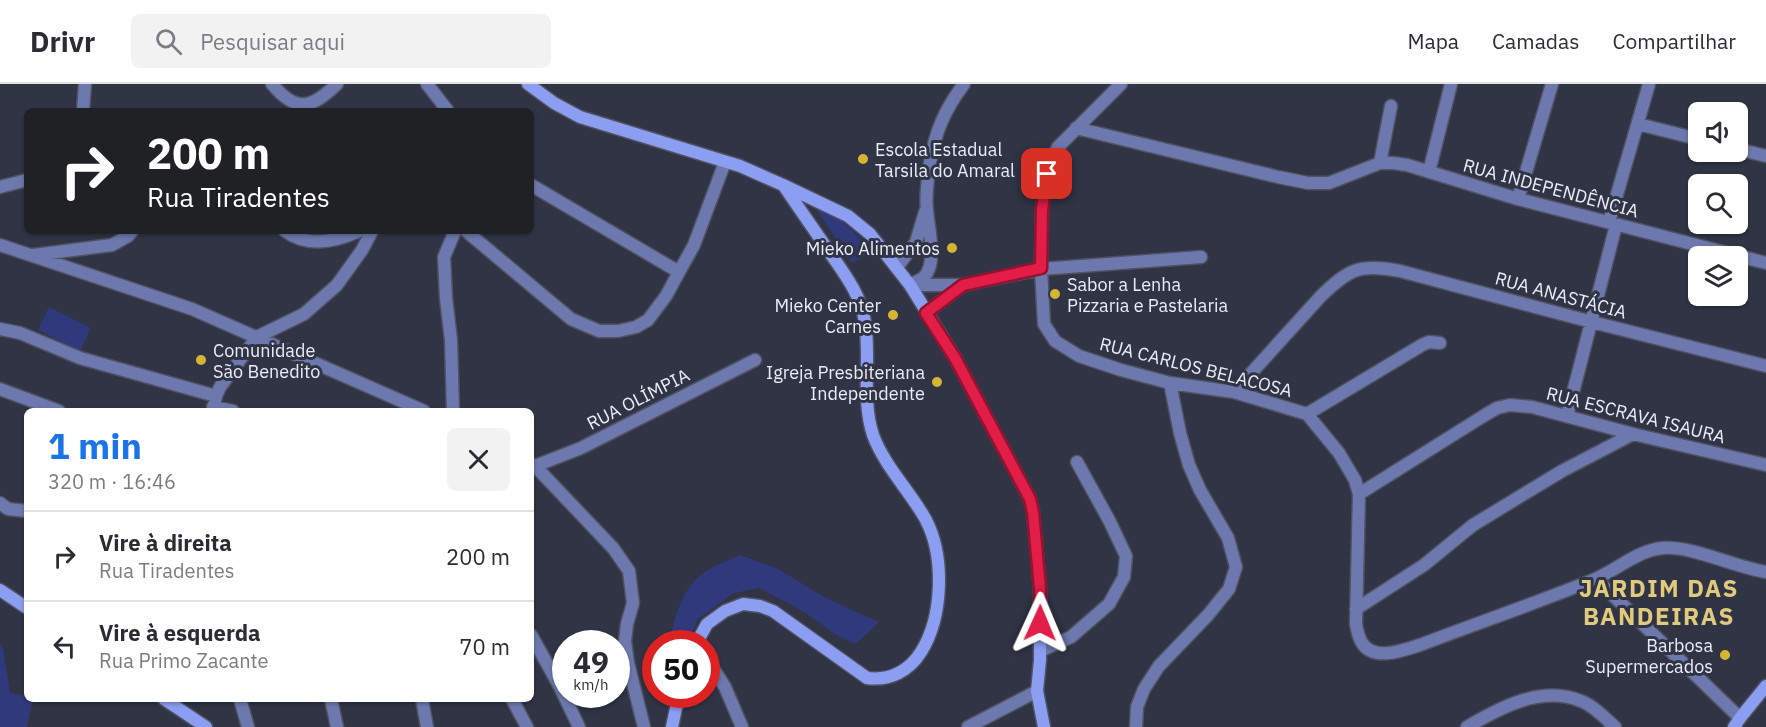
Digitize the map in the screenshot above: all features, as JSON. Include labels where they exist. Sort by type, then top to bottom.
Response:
[{"type":"main road","points":[[528,84],[554,103],[580,117],[740,166],[848,216],[870,234],[897,267],[955,358],[1030,499],[1040,588],[1040,651],[1037,691],[1044,727]]},
{"type":"main road","points":[[704,630],[707,624],[725,611],[743,604],[760,606],[773,611],[867,678],[879,679],[901,672],[916,659],[925,646],[935,620],[938,597],[936,545],[926,520],[891,471],[872,433],[869,414],[865,321],[861,303],[851,283],[783,185]]},
{"type":"main road","points":[[0,590],[24,606]]},
{"type":"main road","points":[[1737,722],[1765,689]]},
{"type":"main road","points":[[168,702],[206,727]]},
{"type":"main road","points":[[672,727],[676,708]]},
{"type":"street","points":[[82,108],[85,84]]},
{"type":"street","points":[[272,84],[283,97],[293,104],[308,104],[324,96],[337,84]]},
{"type":"street","points":[[427,84],[446,108]]},
{"type":"street","points":[[910,285],[924,277],[929,267],[931,252],[926,208],[930,161],[940,123],[950,102],[964,84]]},
{"type":"street","name":"RUA CARLOS BELACOSA","points":[[1121,84],[1058,147],[1052,158],[1047,174],[1042,210],[1041,268],[1044,324],[1055,341],[1079,356],[1170,383],[1234,392],[1307,414],[1339,453],[1355,480],[1359,494],[1356,624],[1362,643],[1368,649],[1379,653],[1396,652],[1420,645],[1596,579],[1644,553],[1664,548],[1677,548],[1766,572]]},
{"type":"street","points":[[1429,172],[1451,84]]},
{"type":"street","points":[[1518,199],[1552,84]]},
{"type":"street","points":[[1567,416],[1649,84]]},
{"type":"street","points":[[1380,163],[1391,106]]},
{"type":"street","points":[[1638,124],[1688,136]]},
{"type":"street","name":"RUA INDEPENDÊNCIA","points":[[1076,128],[1308,183],[1329,183],[1380,163],[1407,165],[1518,199],[1766,263]]},
{"type":"street","points":[[1748,152],[1766,156]]},
{"type":"street","points":[[470,234],[571,318],[599,330],[618,331],[636,327],[648,320],[680,273],[694,245],[725,162]]},
{"type":"street","points":[[0,187],[24,181]]},
{"type":"street","points":[[534,187],[680,273]]},
{"type":"street","points":[[897,267],[916,242],[926,208]]},
{"type":"street","points":[[31,256],[112,245],[130,234]]},
{"type":"street","points":[[289,234],[295,238],[322,243],[351,234]]},
{"type":"street","points":[[0,329],[20,333],[80,358],[214,405],[220,387],[257,337],[304,314],[337,285],[370,234]]},
{"type":"street","points":[[453,408],[451,340],[444,257],[454,234]]},
{"type":"street","points":[[0,245],[192,309],[417,408]]},
{"type":"street","points":[[910,285],[963,285],[1041,268],[1201,257]]},
{"type":"street","name":"RUA ANASTÁCIA","points":[[1234,392],[1321,296],[1346,273],[1372,268],[1400,271],[1766,366]]},
{"type":"street","points":[[926,313],[963,285]]},
{"type":"street","points":[[1307,414],[1422,345],[1429,342],[1440,343]]},
{"type":"street","name":"RUA OLÍMPIA","points":[[534,465],[581,448],[755,360]]},
{"type":"street","points":[[1136,727],[1137,707],[1144,688],[1159,666],[1208,615],[1229,589],[1236,567],[1228,538],[1200,490],[1189,465],[1170,383]]},
{"type":"street","points":[[0,389],[51,408]]},
{"type":"street","name":"RUA ESCRAVA ISAURA","points":[[1359,494],[1497,408],[1510,405],[1532,407],[1633,434],[1766,465]]},
{"type":"street","points":[[1356,609],[1424,565],[1473,525],[1562,471],[1633,434]]},
{"type":"street","points":[[1040,651],[1071,637],[1109,604],[1124,577],[1126,556],[1077,462]]},
{"type":"street","points":[[534,466],[613,548],[629,571],[633,603],[625,640],[628,663],[644,727]]},
{"type":"street","points":[[0,503],[8,509],[24,511]]},
{"type":"street","points":[[1596,579],[1737,722]]},
{"type":"street","points":[[534,640],[579,727]]},
{"type":"street","points":[[720,679],[742,727]]},
{"type":"street","points":[[968,727],[1037,691]]},
{"type":"street","points":[[1476,725],[1519,701],[1542,695],[1562,695],[1583,702],[1615,727]]},
{"type":"street","points":[[241,702],[248,727]]},
{"type":"street","points":[[332,702],[337,727]]},
{"type":"street","points":[[423,702],[427,727]]},
{"type":"street","points":[[514,702],[527,727]]},
{"type":"shaded area","points":[[817,210],[825,211],[840,220],[872,252],[852,263]]},
{"type":"shaded area","points":[[49,307],[91,328],[80,351],[38,330]]},
{"type":"shaded area","points":[[740,555],[778,569],[826,598],[879,622],[856,644],[836,635],[809,615],[759,588],[734,593],[698,619],[693,630],[672,630],[681,603],[691,585],[706,571]]},
{"type":"shaded area","points":[[2,643],[10,693],[24,695],[24,702],[32,702],[27,727],[0,727],[0,647]]},
{"type":"place","name":"Escola Estadual Tarsila do Amaral","points":[[863,159]]},
{"type":"place","name":"Mieko Alimentos","points":[[952,248]]},
{"type":"place","name":"Sabor a Lenha Pizzaria e Pastelaria","points":[[1055,294]]},
{"type":"place","name":"Mieko Center Carnes","points":[[893,315]]},
{"type":"place","name":"Comunidade São Benedito","points":[[201,360]]},
{"type":"place","name":"Igreja Presbiteriana Independente","points":[[937,382]]},
{"type":"place","name":"Barbosa Supermercados","points":[[1725,655]]},
{"type":"district","name":"JARDIM DAS BANDEIRAS","points":[[1659,602]]},
{"type":"route","points":[[1040,623],[1040,588],[1030,499],[955,358],[926,313],[963,285],[1041,268],[1042,210],[1047,174]]}]
